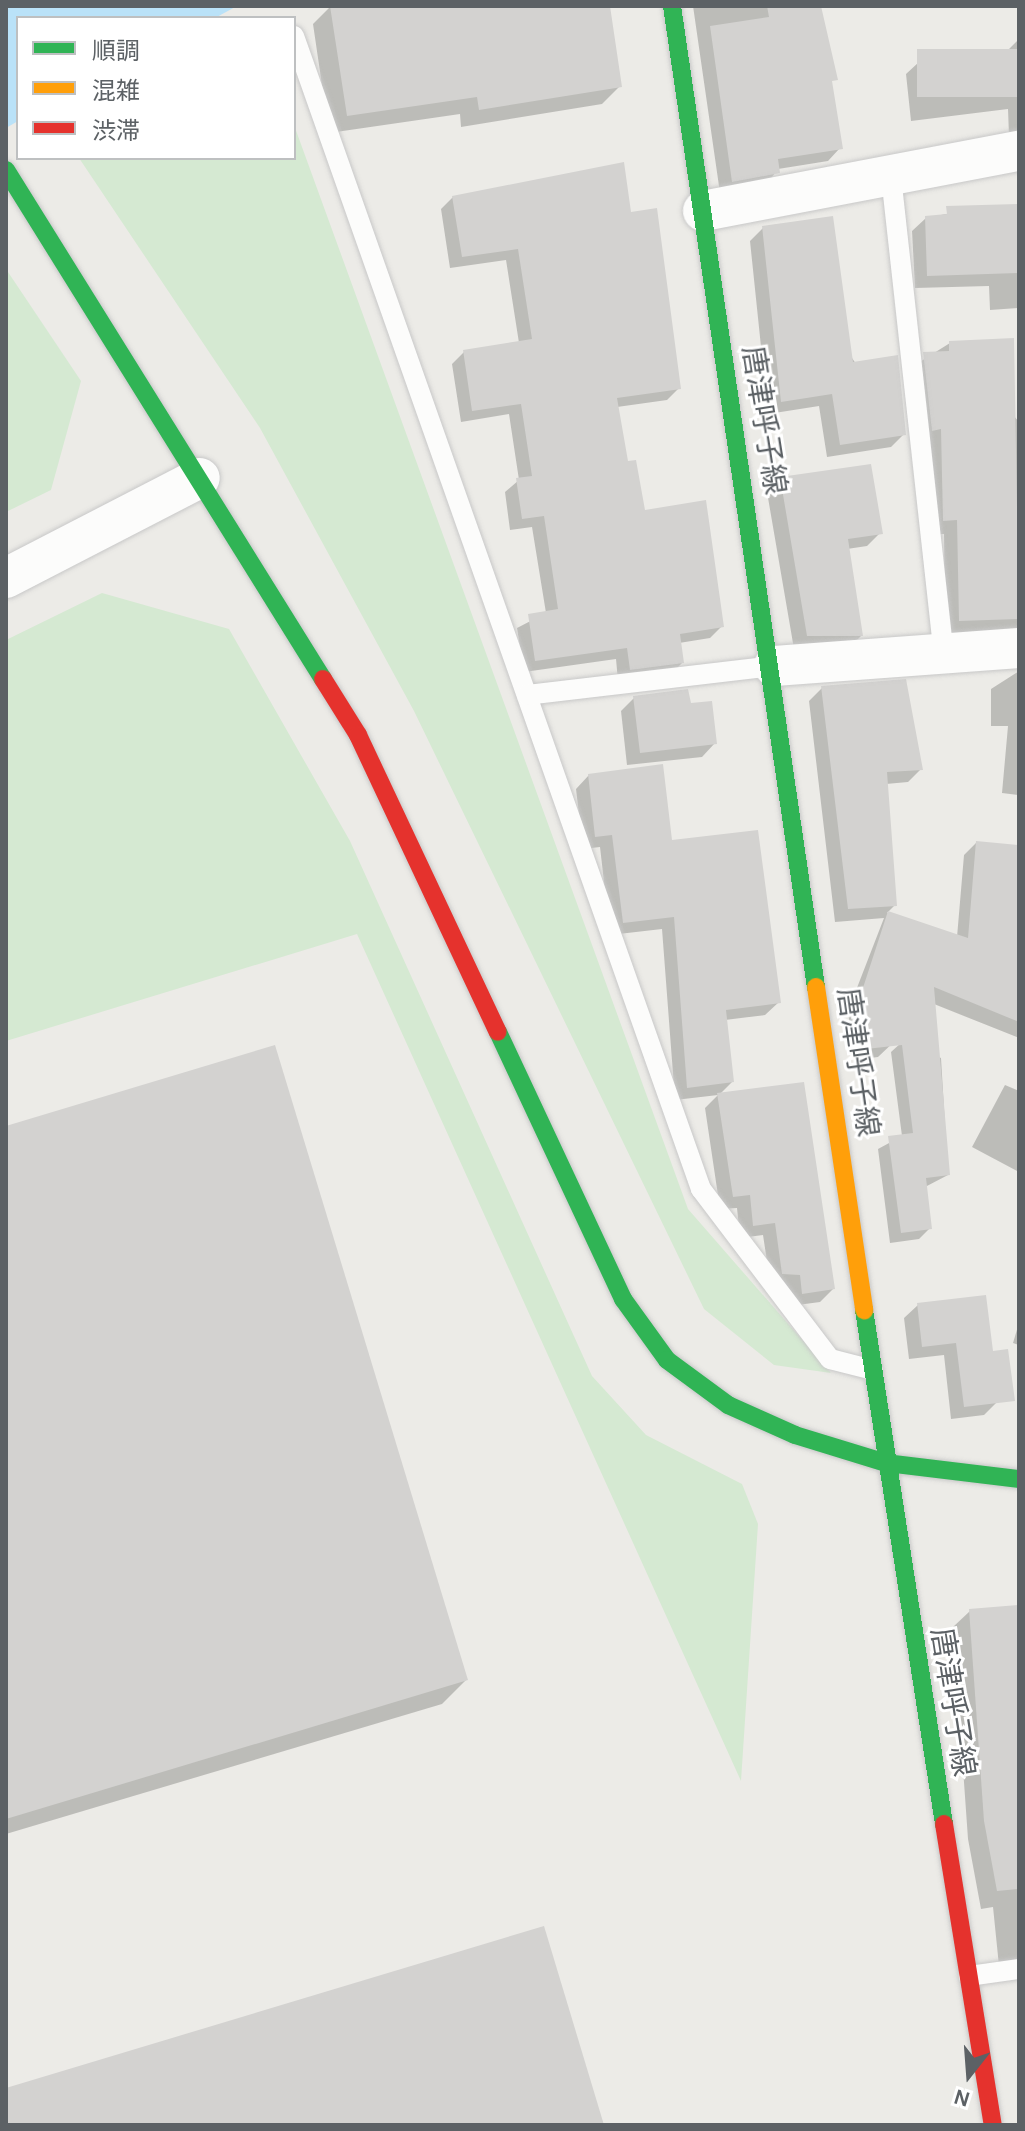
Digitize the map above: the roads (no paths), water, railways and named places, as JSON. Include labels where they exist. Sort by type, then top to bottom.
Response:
[{"type":"main road","name":"唐津呼子線","points":[[672,6],[774,666],[886,1463],[993,2125]]},
{"type":"main road","points":[[6,170],[358,735],[623,1299],[667,1360],[728,1405],[886,1463],[1019,1479]]},
{"type":"street","points":[[703,211],[1019,151]]},
{"type":"street","points":[[6,578],[200,478]]},
{"type":"street","points":[[774,666],[943,650],[1019,648]]},
{"type":"lane","points":[[296,42],[701,1189],[830,1359],[873,1370]]},
{"type":"lane","points":[[874,179],[943,650]]},
{"type":"lane","points":[[527,695],[774,666]]},
{"type":"lane","points":[[969,1976],[1019,1969]]},
{"type":"water","points":[[6,6],[237,6],[219,16],[16,16],[16,122],[6,128]]}]
